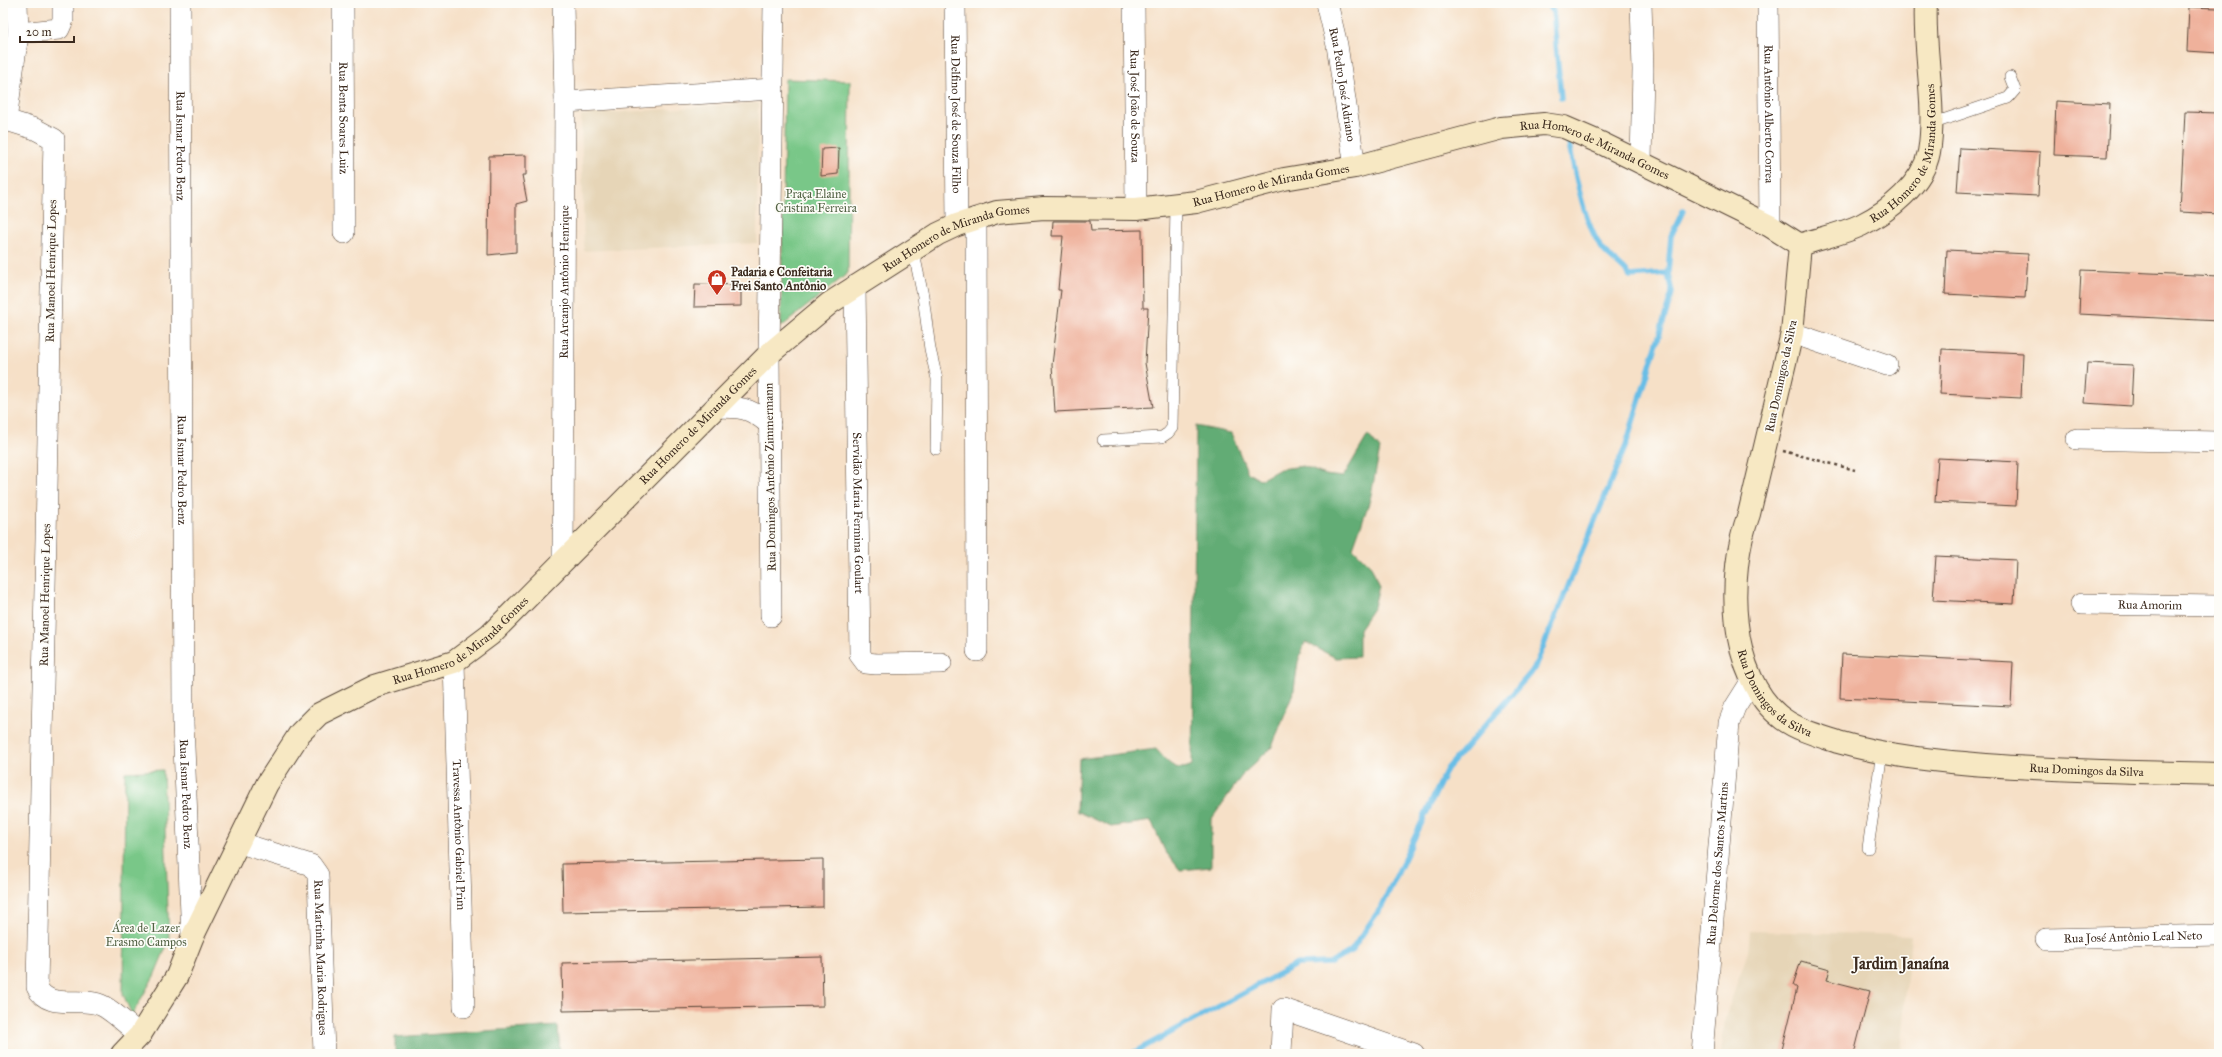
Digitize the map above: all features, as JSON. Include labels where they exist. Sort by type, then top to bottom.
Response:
[{"type":"street","points":[[4,120],[18,33],[17,3]]},
{"type":"street","points":[[18,33],[59,29],[63,20],[63,3]]},
{"type":"street","name":"Rua Ismar Pedro Benz","points":[[180,3],[183,723],[192,938]]},
{"type":"street","name":"Rua Benta Soares Luiz","points":[[343,3],[344,233]]},
{"type":"street","name":"Rua Arcanjo Antônio Henrique","points":[[563,3],[565,102],[563,560]]},
{"type":"street","name":"Rua Domingos Antônio Zimmermann","points":[[771,616],[769,354],[774,3]]},
{"type":"street","name":"Rua Delfino José de Souza Filho","points":[[955,3],[966,222],[977,651]]},
{"type":"street","name":"Rua José João de Souza","points":[[1134,3],[1136,209]]},
{"type":"street","name":"Rua Pedro José Adriano","points":[[1327,3],[1337,45],[1355,167]]},
{"type":"street","points":[[1641,3],[1643,70],[1641,163]]},
{"type":"street","name":"Rua Antônio Alberto Correa","points":[[1768,3],[1770,226]]},
{"type":"street","name":"Rua Homero de Miranda Gomes","points":[[122,1054],[140,1035],[178,976],[192,938],[240,843],[267,784],[300,733],[319,714],[375,686],[454,662],[490,635],[769,354],[802,325],[855,286],[913,249],[966,222],[997,212],[1044,208],[1136,209],[1196,202],[1284,179],[1355,167],[1501,128],[1544,124],[1564,127],[1584,135],[1770,226],[1800,245],[1861,225],[1880,214],[1895,202],[1920,176],[1929,152],[1931,124],[1925,17],[1926,3]]},
{"type":"street","points":[[565,102],[773,89]]},
{"type":"street","name":"Rua Manoel Henrique Lopes","points":[[4,120],[54,138],[37,987],[41,995],[48,1000],[92,1003],[103,1006],[140,1035]]},
{"type":"street","name":"Rua Domingos da Silva","points":[[1800,245],[1792,332],[1749,514],[1741,534],[1735,584],[1738,630],[1743,655],[1752,680],[1769,706],[1783,719],[1802,729],[1829,739],[1882,752],[1918,758],[2012,767],[2219,774]]},
{"type":"street","name":"Servidão Maria Fermina Goulart","points":[[855,286],[860,655],[866,663],[876,664],[941,663]]},
{"type":"street","points":[[1792,332],[1886,365]]},
{"type":"street","points":[[715,407],[748,409],[758,414],[770,425]]},
{"type":"street","points":[[2077,439],[2219,442]]},
{"type":"street","name":"Rua Amorim","points":[[2081,604],[2219,606]]},
{"type":"street","name":"Travessa Antônio Gabriel Prim","points":[[454,662],[464,1007]]},
{"type":"street","name":"Rua Delorme dos Santos Martins","points":[[1702,1054],[1730,723],[1735,707],[1752,680]]},
{"type":"street","name":"Rua Martinha Maria Rodrigues","points":[[240,843],[311,865],[318,875],[324,1054]]},
{"type":"street","name":"Rua José Antônio Leal Neto","points":[[2046,939],[2219,935]]},
{"type":"street","points":[[1281,1054],[1283,1009],[1414,1054]]},
{"type":"lane","points":[[1931,124],[2008,98],[2015,90],[2010,77]]},
{"type":"lane","points":[[1103,440],[1162,437],[1172,428],[1176,205]]},
{"type":"lane","points":[[913,249],[924,296],[930,349],[937,379],[936,449]]},
{"type":"lane","points":[[1868,848],[1882,752]]},
{"type":"path","points":[[1765,446],[1855,470]]},
{"type":"shaded area","points":[[758,103],[757,243],[584,251],[581,115]]},
{"type":"shaded area","points":[[1750,931],[1911,935],[1900,1054],[1721,1054],[1725,1018],[1748,952]]},
{"type":"green space","name":"Praça Elaine Cristina Ferreira","points":[[785,79],[850,81],[848,273],[781,327]]},
{"type":"green space","points":[[1196,426],[1231,433],[1248,473],[1260,480],[1280,469],[1303,466],[1325,475],[1343,477],[1368,435],[1380,449],[1370,500],[1353,548],[1371,566],[1379,586],[1374,607],[1359,629],[1359,657],[1336,658],[1305,642],[1298,662],[1294,690],[1272,747],[1243,774],[1211,820],[1211,867],[1180,870],[1165,851],[1151,821],[1111,827],[1077,811],[1079,759],[1156,749],[1168,762],[1176,767],[1181,768],[1192,765]]},
{"type":"green space","name":"Área de Lazer Erasmo Campos","points":[[163,770],[169,940],[154,976],[132,1015],[123,994],[125,772]]},
{"type":"green space","points":[[558,1026],[560,1054],[395,1054],[395,1037]]},
{"type":"building","points":[[2189,7],[2219,8],[2219,53],[2187,51]]},
{"type":"building","points":[[2056,101],[2110,104],[2107,157],[2054,155]]},
{"type":"building","points":[[2185,112],[2219,113],[2219,214],[2180,212]]},
{"type":"building","points":[[839,148],[838,174],[821,176],[822,149]]},
{"type":"building","points":[[1960,148],[2040,152],[2038,196],[1957,192]]},
{"type":"building","points":[[526,155],[526,175],[522,175],[527,201],[516,204],[516,252],[488,255],[489,156]]},
{"type":"building","points":[[1053,221],[1090,221],[1091,231],[1142,230],[1143,308],[1148,308],[1145,363],[1153,407],[1055,412],[1052,365],[1061,290],[1058,290],[1063,236],[1052,236]]},
{"type":"building","points":[[1947,250],[2028,254],[2025,298],[1945,294]]},
{"type":"building","points":[[2081,270],[2219,276],[2219,321],[2079,314]]},
{"type":"building","name":"Padaria e Confeitaria Frei Santo Antônio","points":[[695,284],[741,285],[741,306],[694,307]]},
{"type":"building","points":[[1942,349],[2023,353],[2021,398],[1940,394]]},
{"type":"building","points":[[2087,363],[2133,365],[2131,406],[2084,403]]},
{"type":"building","points":[[1938,458],[2018,462],[2016,506],[1935,502]]},
{"type":"building","points":[[1936,556],[2016,560],[2014,604],[1933,600]]},
{"type":"building","points":[[1842,654],[2013,662],[2011,706],[1840,698]]},
{"type":"building","points":[[823,859],[823,907],[563,912],[562,864]]},
{"type":"building","points":[[822,957],[823,1006],[563,1011],[562,963]]},
{"type":"building","points":[[1801,961],[1830,969],[1827,980],[1870,991],[1854,1054],[1781,1054],[1797,988],[1793,985]]},
{"type":"waterway","points":[[1546,3],[1553,11],[1561,98]]},
{"type":"waterway","points":[[1568,139],[1586,215],[1592,230],[1606,253],[1630,276],[1668,273]]},
{"type":"waterway","points":[[1131,1054],[1297,964],[1331,963],[1351,951],[1382,906],[1447,769],[1534,669],[1626,445],[1672,293],[1668,273],[1671,236],[1683,211]]},
{"type":"place","name":"Padaria e Confeitaria Frei Santo Antônio","points":[[717,296]]},
{"type":"district","name":"Jardim Janaína","points":[[1901,963]]}]
